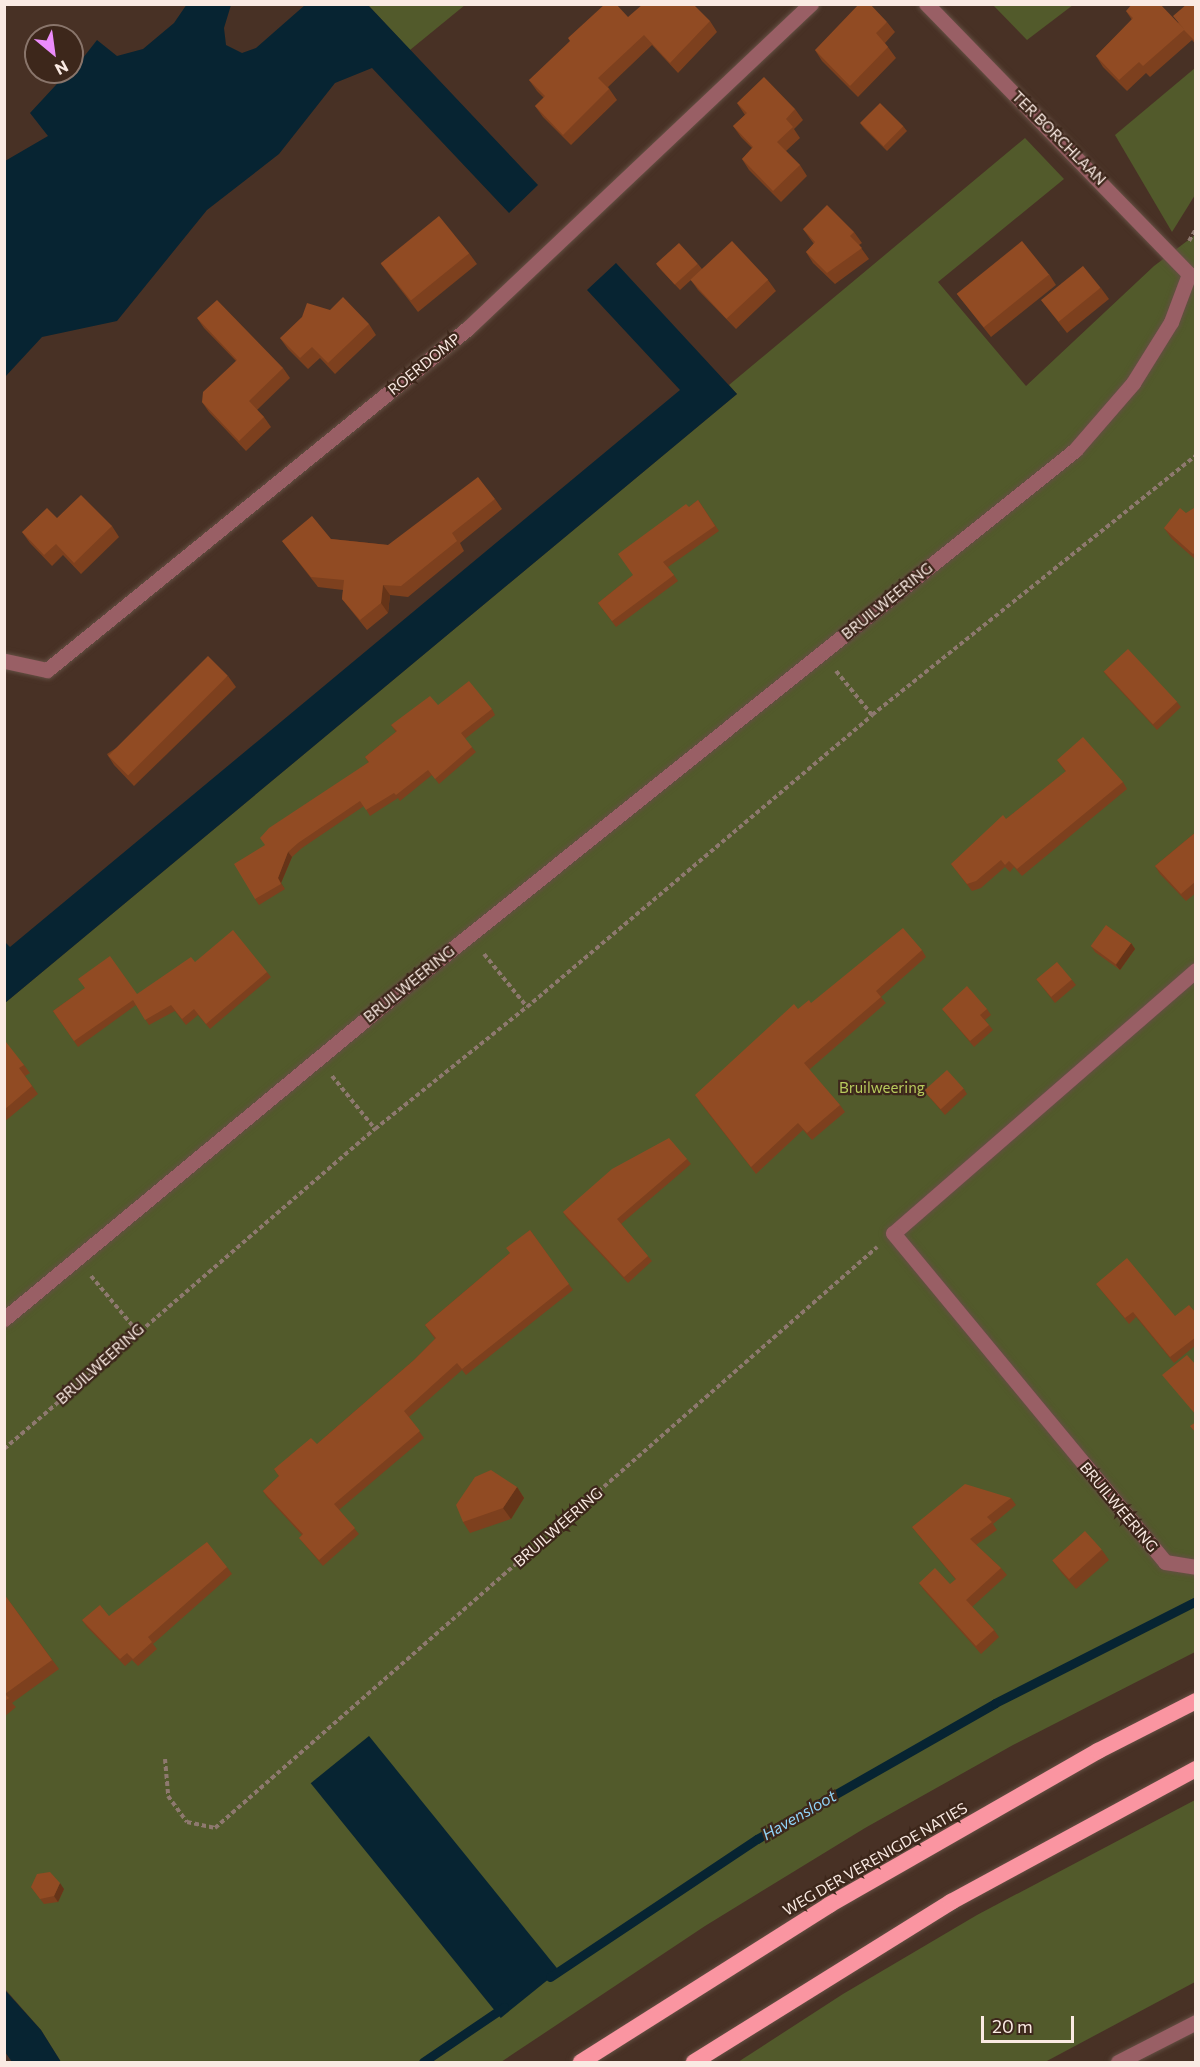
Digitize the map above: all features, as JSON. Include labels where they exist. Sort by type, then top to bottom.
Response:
[{"type":"highway","name":"WEG DER VERENIGDE NATIES","points":[[581,2062],[829,1905],[1098,1751],[1196,1701]]},
{"type":"highway","points":[[694,2062],[951,1902],[1196,1769]]},
{"type":"street","name":"ROERDOMP","points":[[5,661],[47,670],[468,328],[811,4]]},
{"type":"street","name":"TER BORCHLAAN","points":[[926,4],[1189,274]]},
{"type":"street","name":"BRUILWEERING","points":[[4,1319],[469,935],[1075,450],[1133,383],[1171,322],[1189,274]]},
{"type":"street","points":[[893,1233],[1196,969]]},
{"type":"street","name":"BRUILWEERING","points":[[893,1233],[1165,1563],[1196,1567]]},
{"type":"street","points":[[1118,2062],[1196,2022]]},
{"type":"path","name":"BRUILWEERING","points":[[4,1449],[137,1331],[375,1129],[527,1007],[872,715],[1196,455]]},
{"type":"path","points":[[822,654],[872,715]]},
{"type":"path","points":[[469,935],[527,1007]]},
{"type":"path","points":[[318,1059],[375,1129]]},
{"type":"path","name":"BRUILWEERING","points":[[165,1759],[168,1797],[187,1822],[215,1828],[893,1233]]},
{"type":"path","points":[[77,1259],[137,1331]]},
{"type":"green space","points":[[368,5],[465,5],[410,50]]},
{"type":"green space","points":[[993,5],[1073,5],[1027,40]]},
{"type":"green space","points":[[1195,68],[1195,195],[1172,232],[1115,135]]},
{"type":"green space","name":"Bruilweering","points":[[1025,138],[1064,179],[938,282],[1026,386],[1154,266],[1195,235],[1195,1652],[1013,1745],[865,1828],[705,1926],[501,2062],[61,2062],[41,2030],[5,1989],[5,1003],[737,394],[729,385]]},
{"type":"green space","points":[[1195,1800],[1195,1982],[1045,2062],[738,2062],[843,1994],[977,1915]]},
{"type":"water","points":[[187,4],[231,5],[224,28],[226,45],[242,53],[256,48],[305,5],[368,5],[538,185],[509,213],[372,68],[335,83],[279,154],[207,210],[117,321],[42,337],[5,377],[5,161],[48,136],[30,113],[57,84],[84,84],[84,57],[97,40],[117,56],[143,49],[174,23]]},
{"type":"water","points":[[616,263],[737,394],[5,1003],[5,942],[10,947],[680,390],[587,290]]},
{"type":"water","points":[[369,1736],[559,1971],[501,2018],[311,1783]]},
{"type":"water","points":[[4,1989],[41,2030],[61,2062],[12,2062],[5,2052]]},
{"type":"building","points":[[605,4],[616,4],[628,17],[643,4],[693,4],[710,21],[670,63],[644,35],[598,78],[609,89],[563,135],[535,106],[545,96],[529,80],[570,41],[568,38]]},
{"type":"building","points":[[859,4],[870,4],[887,22],[876,33],[888,47],[850,86],[815,50]]},
{"type":"building","points":[[1132,4],[1160,4],[1184,29],[1173,16],[1187,4],[1196,4],[1196,42],[1184,30],[1143,66],[1139,62],[1119,80],[1096,56],[1133,18],[1126,11]]},
{"type":"building","points":[[764,77],[795,109],[786,119],[793,127],[777,142],[800,165],[773,191],[742,159],[753,147],[733,126],[747,113],[737,103]]},
{"type":"building","points":[[880,103],[903,126],[884,146],[860,123]]},
{"type":"building","points":[[827,205],[854,232],[850,236],[862,248],[827,273],[806,252],[815,242],[803,229]]},
{"type":"building","points":[[439,216],[469,253],[411,301],[381,263]]},
{"type":"building","points":[[732,241],[768,280],[726,319],[690,280]]},
{"type":"building","points":[[1022,241],[1049,274],[984,327],[957,294]]},
{"type":"building","points":[[679,243],[698,264],[675,285],[656,264]]},
{"type":"building","points":[[1083,266],[1101,288],[1059,322],[1041,300]]},
{"type":"building","points":[[343,297],[369,324],[328,363],[312,347],[300,358],[280,338],[302,317],[307,303],[330,310]]},
{"type":"building","points":[[217,300],[283,368],[249,401],[264,417],[239,441],[202,402],[203,392],[237,360],[197,318]]},
{"type":"building","points":[[478,477],[495,499],[452,533],[457,541],[401,586],[383,585],[381,603],[360,620],[342,599],[344,580],[311,577],[282,541],[312,516],[331,539],[388,545]]},
{"type":"building","points":[[81,495],[112,526],[74,563],[56,544],[44,555],[22,532],[47,508],[57,518]]},
{"type":"building","points":[[698,500],[715,526],[663,562],[674,575],[612,621],[598,603],[633,575],[618,554],[686,504],[689,507]]},
{"type":"building","points":[[1180,508],[1186,513],[1194,508],[1196,510],[1196,551],[1193,554],[1164,528]]},
{"type":"building","points":[[1128,649],[1177,702],[1153,724],[1104,672]]},
{"type":"building","points":[[208,656],[228,676],[128,776],[108,756]]},
{"type":"building","points":[[469,681],[492,709],[461,733],[472,747],[435,779],[428,770],[396,795],[394,793],[366,810],[360,801],[298,843],[288,852],[278,878],[281,884],[255,899],[234,864],[265,845],[260,838],[269,828],[369,762],[365,757],[397,731],[391,725],[430,696],[438,705]]},
{"type":"building","points":[[1083,737],[1123,782],[1017,869],[1009,861],[1005,865],[1001,860],[976,881],[967,884],[951,864],[1003,815],[1006,819],[1066,771],[1057,760]]},
{"type":"building","points":[[1196,832],[1196,881],[1181,894],[1155,866]]},
{"type":"building","points":[[1106,925],[1131,943],[1116,964],[1091,946]]},
{"type":"building","points":[[903,928],[922,950],[876,991],[881,997],[804,1063],[840,1105],[807,1133],[798,1123],[751,1167],[695,1095],[794,1004],[798,1009],[809,1000],[811,1003]]},
{"type":"building","points":[[233,930],[267,972],[206,1024],[194,1009],[182,1019],[171,1005],[145,1020],[133,1000],[74,1041],[53,1011],[85,988],[78,979],[110,956],[137,994],[191,957],[195,962]]},
{"type":"building","points":[[1057,962],[1072,980],[1051,997],[1036,979]]},
{"type":"building","points":[[967,986],[987,1009],[980,1015],[989,1025],[970,1041],[942,1009]]},
{"type":"building","points":[[6,1042],[24,1065],[19,1068],[32,1086],[4,1110],[4,1043]]},
{"type":"building","points":[[947,1070],[964,1089],[941,1109],[924,1091]]},
{"type":"building","points":[[669,1138],[687,1159],[617,1219],[648,1256],[624,1277],[563,1212],[612,1169]]},
{"type":"building","points":[[530,1230],[569,1284],[462,1369],[457,1363],[404,1411],[420,1431],[334,1504],[355,1528],[319,1560],[299,1538],[303,1534],[263,1491],[279,1476],[274,1469],[311,1438],[317,1444],[414,1360],[436,1338],[425,1325],[510,1253],[506,1248]]},
{"type":"building","points":[[1127,1258],[1175,1316],[1189,1305],[1196,1313],[1196,1337],[1170,1357],[1133,1312],[1125,1318],[1096,1284]]},
{"type":"building","points":[[1187,1355],[1196,1365],[1196,1415],[1162,1375]]},
{"type":"building","points":[[1196,1422],[1196,1433],[1190,1426]]},
{"type":"building","points":[[491,1470],[517,1487],[503,1508],[463,1522],[456,1505],[475,1477]]},
{"type":"building","points":[[965,1484],[1011,1498],[987,1517],[992,1522],[970,1539],[1001,1568],[966,1600],[994,1630],[976,1646],[919,1583],[935,1568],[950,1584],[956,1579],[912,1527]]},
{"type":"building","points":[[1085,1531],[1102,1550],[1069,1579],[1052,1560]]},
{"type":"building","points":[[207,1542],[227,1567],[148,1637],[152,1642],[133,1659],[127,1653],[120,1659],[82,1620],[100,1605],[109,1616]]},
{"type":"building","points":[[4,1594],[52,1660],[5,1694],[9,1698],[4,1702]]},
{"type":"building","points":[[50,1872],[60,1883],[54,1896],[40,1899],[31,1887],[37,1874]]},
{"type":"waterway","name":"Havensloot","points":[[550,1977],[757,1839],[995,1703],[1196,1601]]},
{"type":"waterway","name":"Havensloot","points":[[423,2062],[504,2007]]}]
